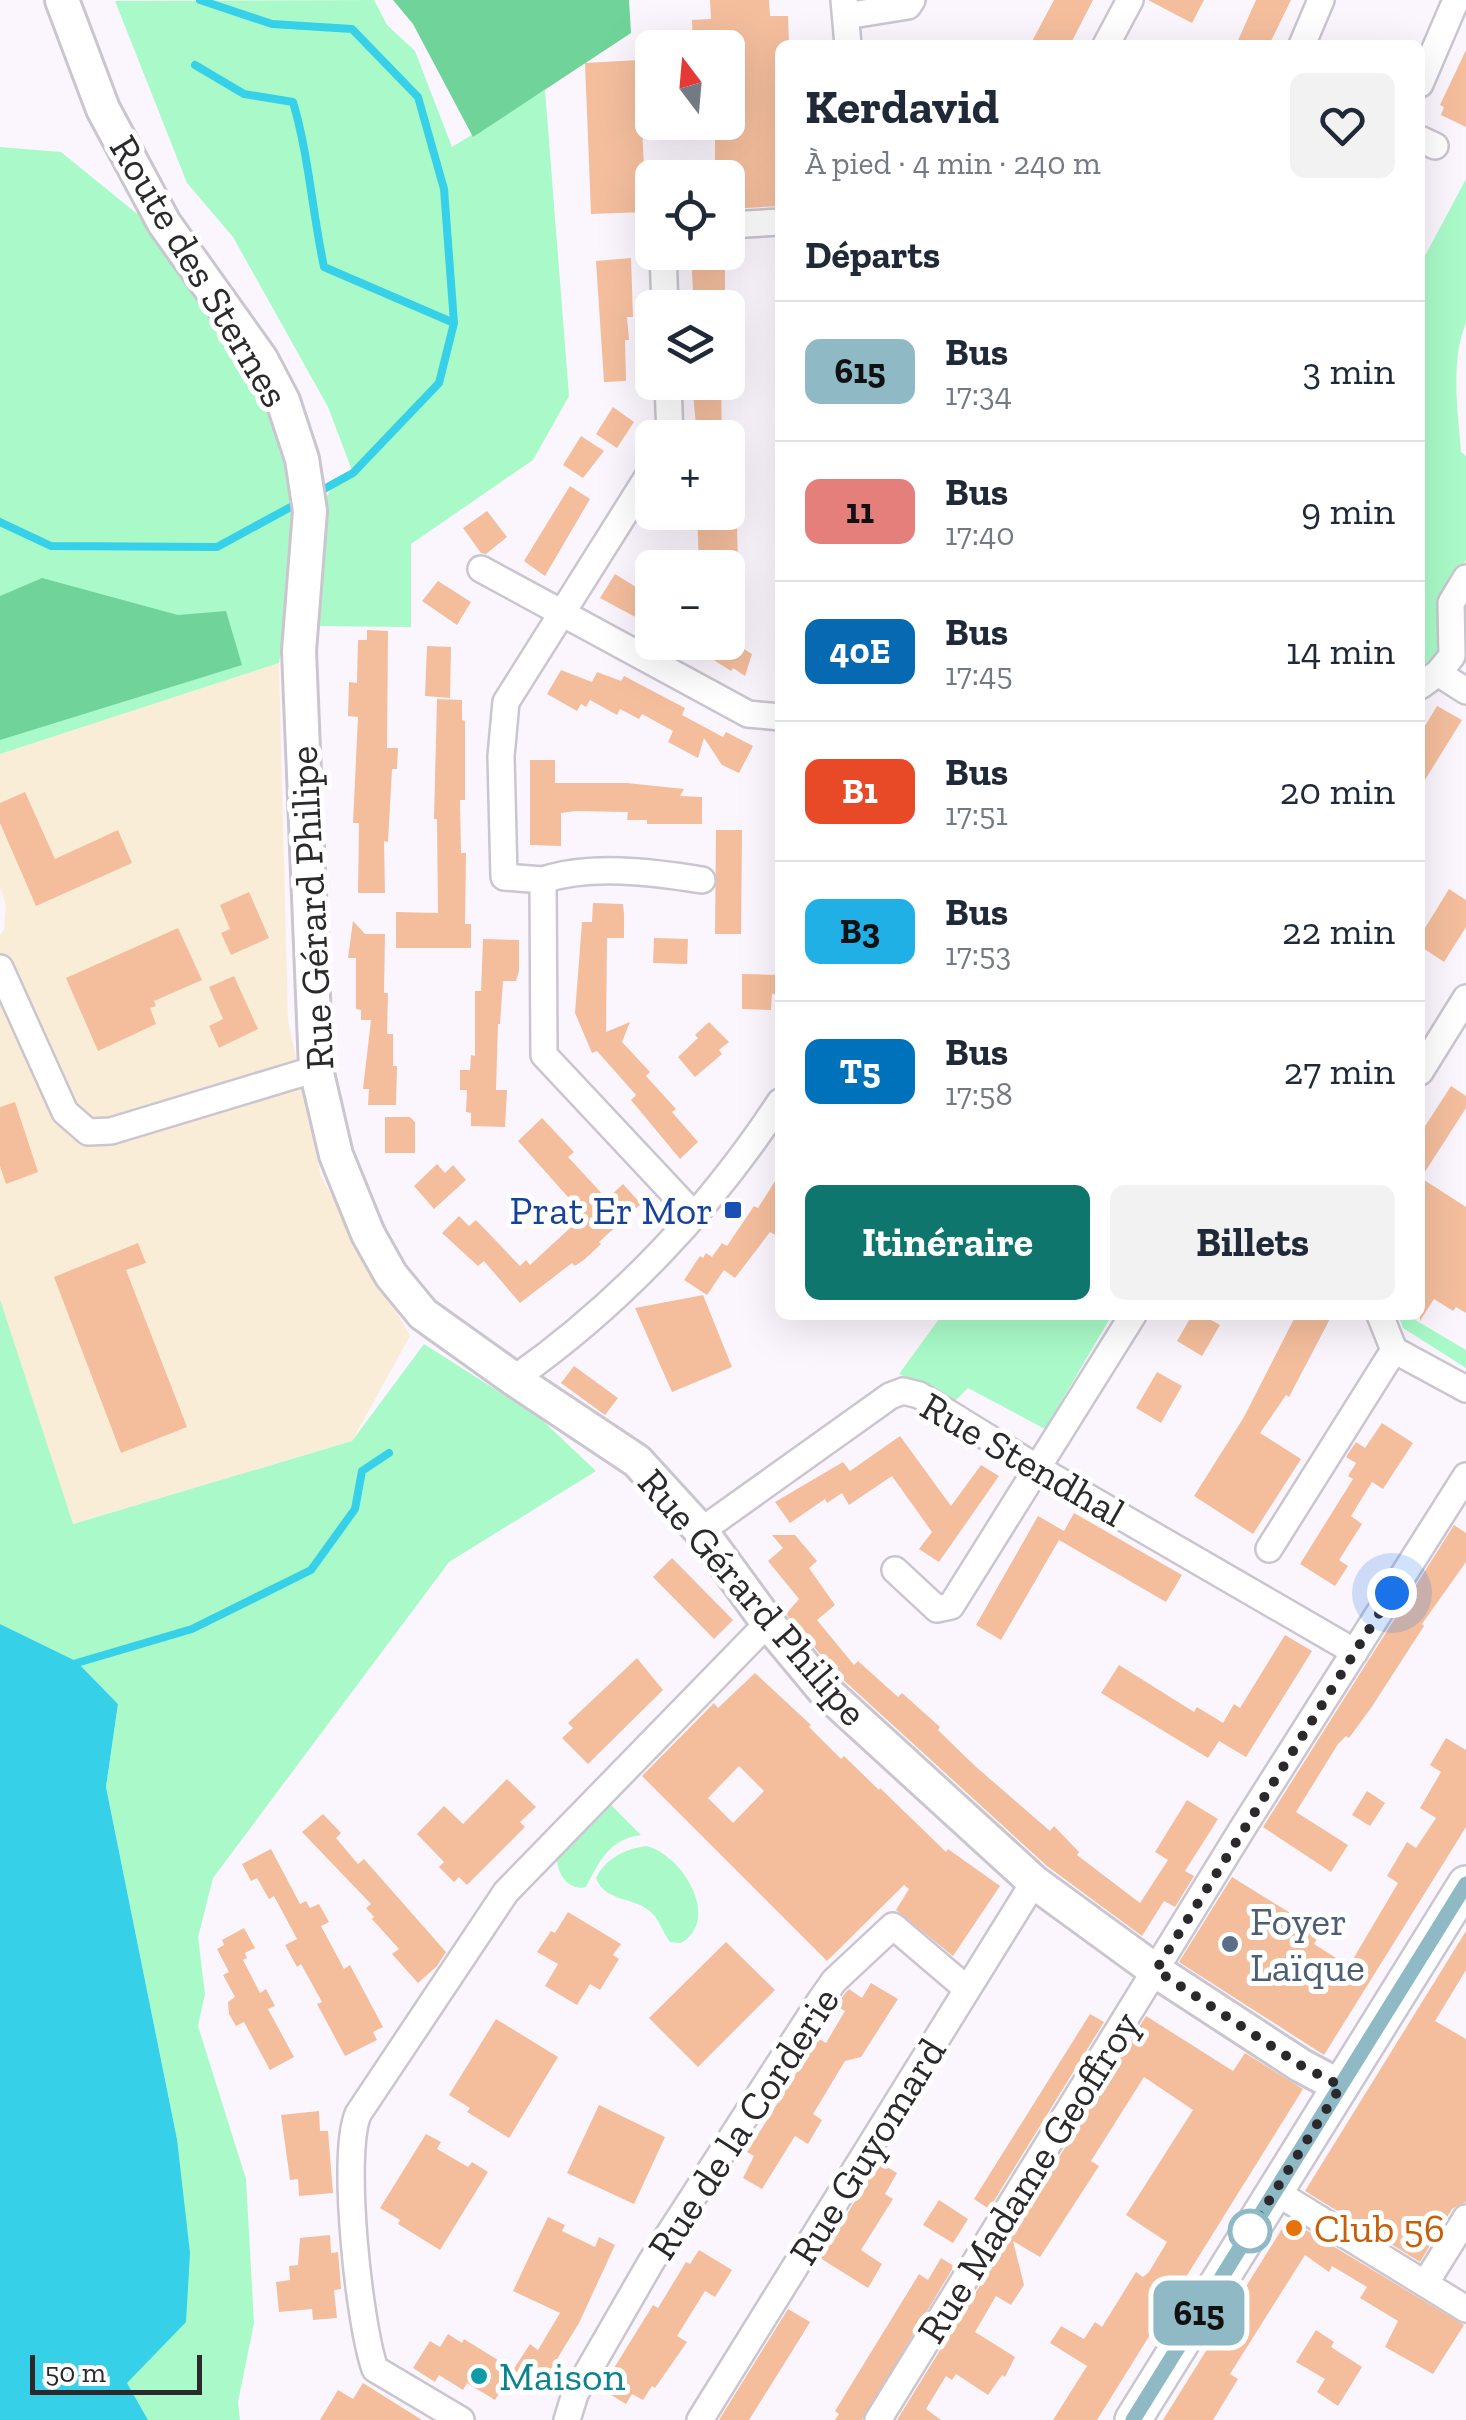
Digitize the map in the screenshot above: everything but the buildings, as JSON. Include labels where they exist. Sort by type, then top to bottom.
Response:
[{"type":"main road","points":[[1132,2420],[1466,1884]]},
{"type":"street","name":"Route des Sternes","points":[[62,0],[103,108],[164,223],[261,360],[284,400],[308,494],[309,528]]},
{"type":"street","points":[[848,40],[845,8],[908,6],[912,0]]},
{"type":"street","points":[[1109,40],[1130,0]]},
{"type":"street","points":[[1304,40],[1321,0]]},
{"type":"street","points":[[1425,72],[1456,0]]},
{"type":"street","points":[[745,224],[775,222]]},
{"type":"street","points":[[635,497],[506,702],[501,756],[504,877],[543,880],[568,872],[668,874],[702,880]]},
{"type":"street","name":"Rue Gérard Philipe","points":[[309,528],[298,639],[316,1070],[336,1156],[368,1234],[391,1275],[423,1314],[637,1460],[701,1531],[768,1623],[823,1689],[1034,1882],[1156,1970],[1300,2065],[1341,2086]]},
{"type":"street","points":[[481,570],[748,714],[775,717]]},
{"type":"street","points":[[1466,578],[1451,603],[1452,656],[1429,680],[1466,691]]},
{"type":"street","points":[[543,880],[544,1054],[695,1216]]},
{"type":"street","points":[[0,968],[65,1112],[88,1132],[110,1130],[316,1070]]},
{"type":"street","points":[[1425,1064],[1466,998]]},
{"type":"street","points":[[514,1379],[553,1352],[695,1216],[745,1155],[775,1110]]},
{"type":"street","points":[[896,1570],[937,1610],[951,1606],[1130,1320]]},
{"type":"street","points":[[1382,1320],[1394,1350],[1466,1389]]},
{"type":"street","points":[[1269,1549],[1394,1350]]},
{"type":"street","name":"Rue Stendhal","points":[[701,1531],[890,1396],[903,1391],[919,1395],[1355,1652]]},
{"type":"street","name":"Rue Madame Geoffroy","points":[[878,2420],[1466,1476]]},
{"type":"street","points":[[461,2420],[375,2369],[364,2324],[352,2192],[352,2130],[358,2114],[506,1892],[768,1623]]},
{"type":"street","name":"Rue Guyomard","points":[[700,2420],[1034,1882]]},
{"type":"street","name":"Rue de la Corderie","points":[[567,2420],[575,2394],[651,2262],[834,1980],[893,1926],[967,1988]]},
{"type":"street","points":[[1274,2191],[1466,2309]]},
{"type":"street","points":[[1425,2284],[1466,2218]]},
{"type":"shaded area","points":[[279,663],[288,1020],[321,1176],[410,1336],[352,1441],[72,1524],[0,1299],[0,935],[6,905],[0,888],[0,754]]},
{"type":"green space","points":[[374,0],[387,25],[415,51],[452,147],[545,90],[569,396],[533,460],[411,544],[411,627],[314,626],[322,506],[331,488],[357,471],[353,473],[328,407],[233,237],[187,183],[115,1]]},
{"type":"green space","points":[[393,0],[629,0],[631,33],[473,137],[413,24]]},
{"type":"green space","points":[[0,147],[61,152],[141,217],[186,274],[267,412],[286,463],[301,528],[279,663],[0,754]]},
{"type":"green space","points":[[1466,179],[1466,323],[1458,354],[1456,387],[1461,452],[1466,456],[1466,560],[1441,603],[1443,655],[1425,667],[1425,254]]},
{"type":"green space","points":[[42,578],[178,615],[226,611],[242,665],[0,740],[0,596]]},
{"type":"green space","points":[[0,1299],[73,1524],[352,1441],[424,1344],[540,1418],[596,1471],[449,1562],[213,1878],[198,1937],[205,1994],[198,2026],[246,2179],[254,2323],[238,2402],[240,2420],[148,2420],[127,2383],[177,2139],[106,1787],[118,1704],[76,1661],[0,1624]]},
{"type":"green space","points":[[938,1320],[1109,1320],[1045,1429],[968,1388],[954,1402],[899,1374]]},
{"type":"green space","points":[[1400,1320],[1415,1320],[1466,1350],[1466,1368],[1403,1328]]},
{"type":"green space","points":[[611,1805],[641,1835],[613,1847],[586,1887],[570,1884],[562,1877],[557,1860]]},
{"type":"green space","points":[[646,1846],[672,1861],[692,1888],[698,1919],[693,1932],[681,1943],[670,1942],[655,1916],[645,1908],[606,1892],[596,1878],[617,1856]]},
{"type":"water","points":[[0,1624],[76,1661],[118,1704],[106,1787],[177,2139],[190,2253],[186,2322],[127,2383],[148,2420],[0,2420]]},
{"type":"waterway","points":[[200,0],[272,24],[352,29],[418,97],[444,189],[454,323],[439,383],[353,473],[315,494]]},
{"type":"waterway","points":[[195,65],[244,94],[293,102],[324,267],[454,323]]},
{"type":"waterway","points":[[0,522],[51,546],[217,547],[298,503]]},
{"type":"waterway","points":[[70,1665],[192,1629],[311,1570],[355,1509],[362,1471],[389,1453]]},
{"type":"bus line","name":"615","points":[[1133,2420],[1466,1884]]},
{"type":"place","name":"Prat Er Mor","points":[[733,1210]]},
{"type":"place","name":"Foyer Laïque","points":[[1230,1944]]},
{"type":"place","name":"Club 56","points":[[1294,2228]]},
{"type":"place","name":"Maison","points":[[479,2376]]},
{"type":"route","points":[[1250,2231],[1341,2086],[1300,2065],[1156,1970],[1392,1593]]}]
